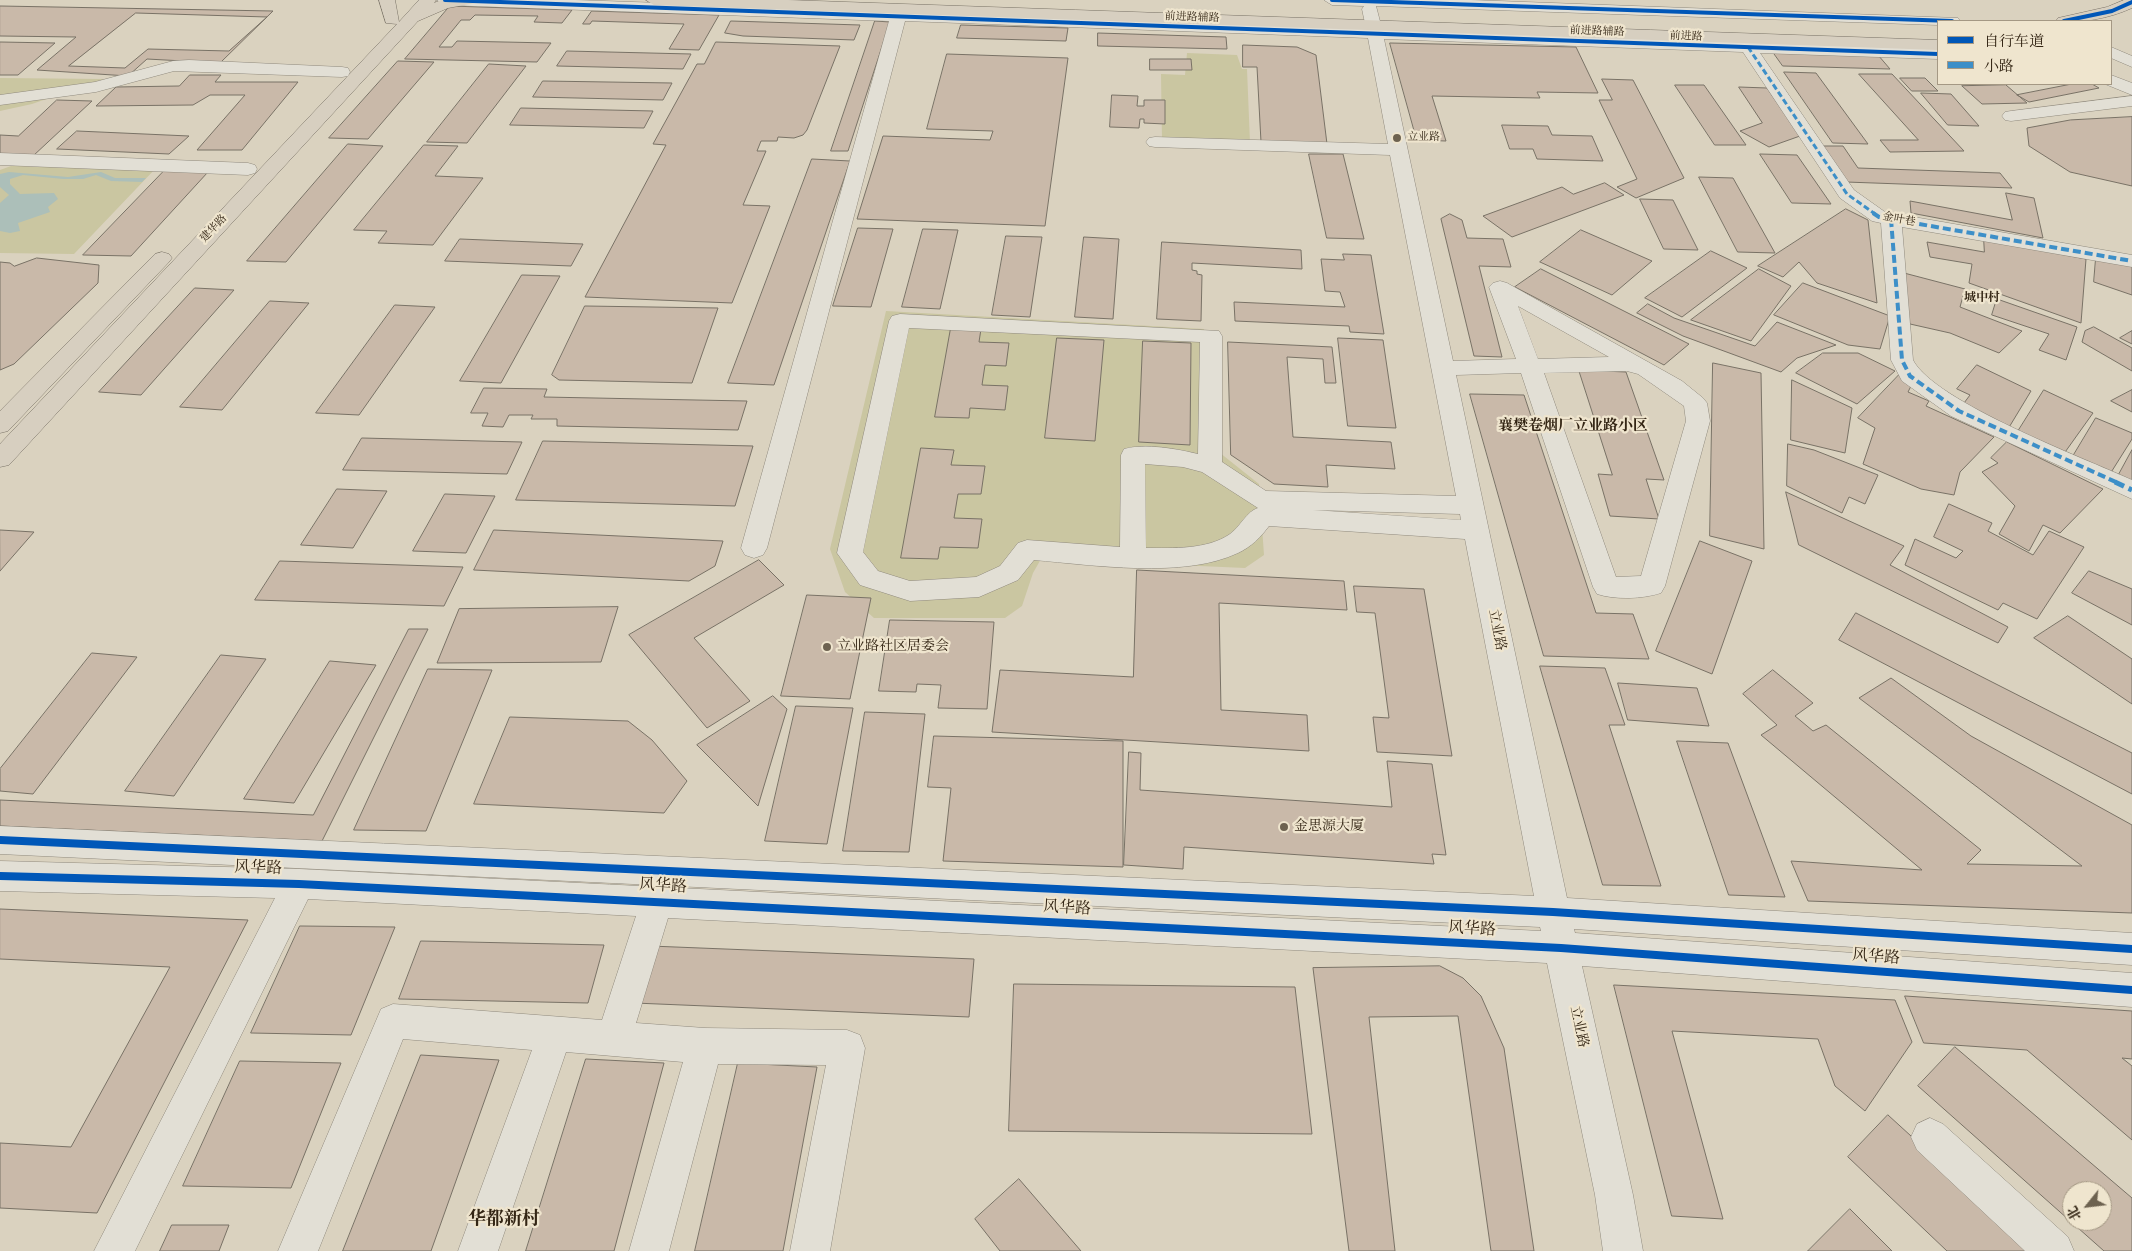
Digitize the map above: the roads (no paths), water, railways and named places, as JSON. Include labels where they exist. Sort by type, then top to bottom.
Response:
[{"type":"main road","points":[[387,0],[405,13],[466,0]]},
{"type":"main road","name":"建华路","points":[[0,426],[342,72],[405,13],[428,0]]},
{"type":"main road","points":[[654,0],[899,13]]},
{"type":"main road","points":[[2069,20],[2112,11],[2132,2]]},
{"type":"main road","name":"前进路","points":[[1326,4],[1373,23],[1937,45]]},
{"type":"main road","name":"建华路","points":[[0,459],[405,13]]},
{"type":"main road","name":"前进路","points":[[1373,23],[1785,18],[1937,26]]},
{"type":"street","name":"前进路辅路","points":[[445,0],[899,13],[1373,23],[1748,47],[1937,54]]},
{"type":"street","points":[[1770,0],[1785,18]]},
{"type":"street","name":"前进路辅路","points":[[1326,4],[1937,21]]},
{"type":"street","points":[[754,548],[899,13]]},
{"type":"street","name":"立业路","points":[[1373,23],[1553,912],[1614,1196],[1623,1251]]},
{"type":"street","name":"金叶巷","points":[[1748,47],[1847,194],[1879,217],[2132,261]]},
{"type":"street","points":[[2112,52],[2132,62]]},
{"type":"street","points":[[0,100],[96,87],[173,66],[189,64],[342,72]]},
{"type":"street","points":[[2112,80],[2132,90]]},
{"type":"street","points":[[2011,116],[2132,101]]},
{"type":"street","points":[[1155,142],[1399,150]]},
{"type":"street","points":[[0,159],[248,169]]},
{"type":"street","points":[[1891,219],[1902,360],[1910,376],[1958,411],[2132,490]]},
{"type":"street","points":[[1500,287],[1645,368],[1674,386],[1695,403],[1698,421],[1652,586],[1606,588],[1530,366],[1500,287]]},
{"type":"street","points":[[1210,466],[1211,336],[900,321],[850,553],[869,578],[910,591],[979,588],[1009,573],[1027,550],[1133,558],[1158,558],[1227,547],[1250,532],[1262,516],[1474,517]]},
{"type":"street","points":[[1443,368],[1627,364],[1645,368]]},
{"type":"street","points":[[1133,558],[1133,455],[1182,459],[1210,466],[1261,500],[1474,517]]},
{"type":"street","name":"风华路","points":[[0,840],[1553,912],[2132,949]]},
{"type":"street","name":"风华路","points":[[0,876],[299,884],[1561,948],[2132,990]]},
{"type":"street","points":[[114,1251],[299,884]]},
{"type":"street","points":[[613,1039],[657,901]]},
{"type":"street","points":[[298,1251],[392,1021],[705,1046],[847,1048],[810,1251]]},
{"type":"street","points":[[478,1251],[555,1034]]},
{"type":"street","points":[[649,1251],[705,1046]]},
{"type":"street","points":[[1930,1137],[2054,1251]]},
{"type":"place","name":"立业路","points":[[1397,138]]},
{"type":"place","name":"立业路社区居委会","points":[[827,647]]},
{"type":"place","name":"金思源大厦","points":[[1284,827]]},
{"type":"district","name":"城中村","points":[[1982,299]]},
{"type":"district","name":"襄樊卷烟厂立业路小区","points":[[1573,427]]},
{"type":"district","name":"华都新村","points":[[504,1220]]}]
